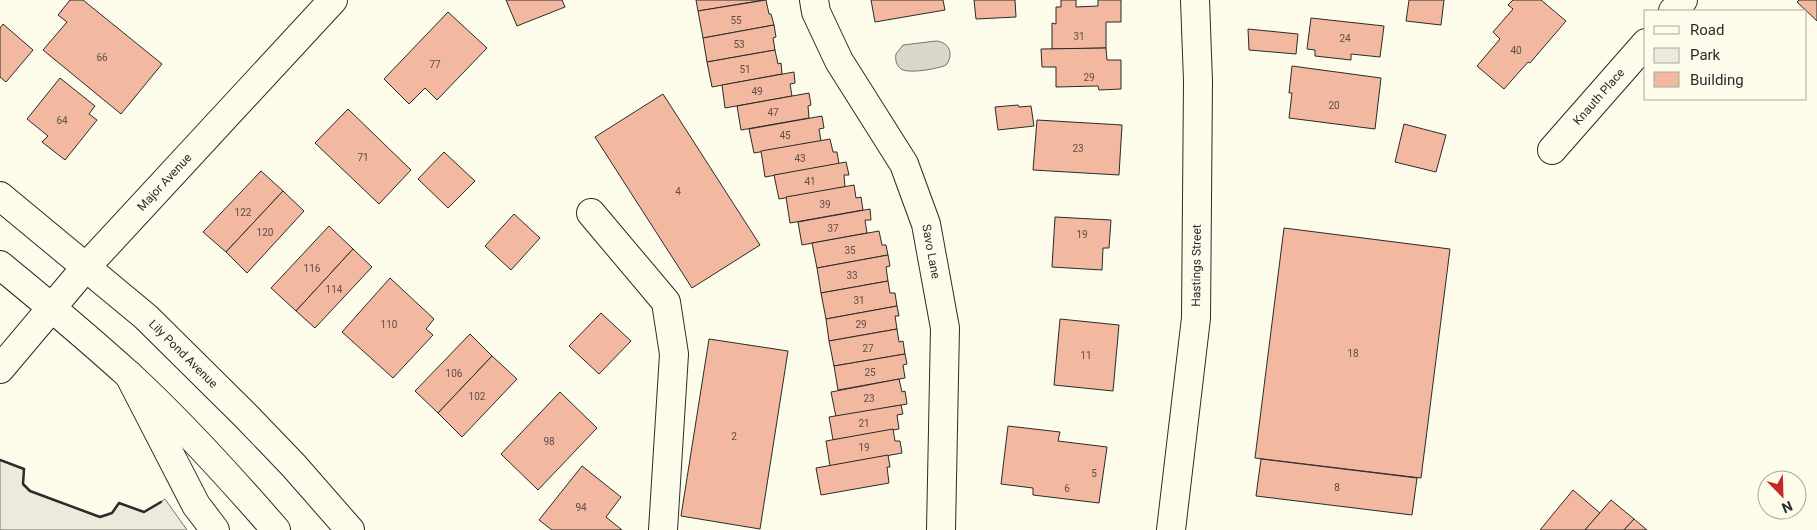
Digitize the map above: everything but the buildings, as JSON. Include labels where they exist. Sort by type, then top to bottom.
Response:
[{"type":"main road","name":"Major Avenue","points":[[0,369],[86,268],[333,0]]},
{"type":"main road","name":"Savo Lane","points":[[814,0],[816,12],[839,61],[904,164],[926,224],[945,328],[941,530]]},
{"type":"main road","name":"Hastings Street","points":[[1171,530],[1196,318],[1198,81],[1195,0]]},
{"type":"main road","points":[[1675,10],[1683,0]]},
{"type":"main road","name":"Knauth Place","points":[[1552,150],[1644,45]]},
{"type":"main road","name":"Lily Pond Avenue","points":[[0,196],[146,318],[246,416],[294,466],[350,530]]},
{"type":"main road","points":[[591,213],[666,302],[674,354],[663,530]]},
{"type":"main road","points":[[0,265],[129,375],[205,451],[276,530]]},
{"type":"main road","points":[[129,375],[196,505],[215,530]]},
{"type":"green space","points":[[0,460],[24,469],[23,484],[30,491],[100,517],[112,513],[119,503],[144,512],[165,499],[187,530],[0,530]]},
{"type":"shaded area","points":[[936,41],[945,44],[949,50],[950,57],[946,65],[916,71],[901,69],[898,66],[896,54],[903,45]]},
{"type":"wall","points":[[0,460],[24,469],[23,484],[30,491],[100,517],[112,513],[119,503],[144,512],[161,502]]}]
